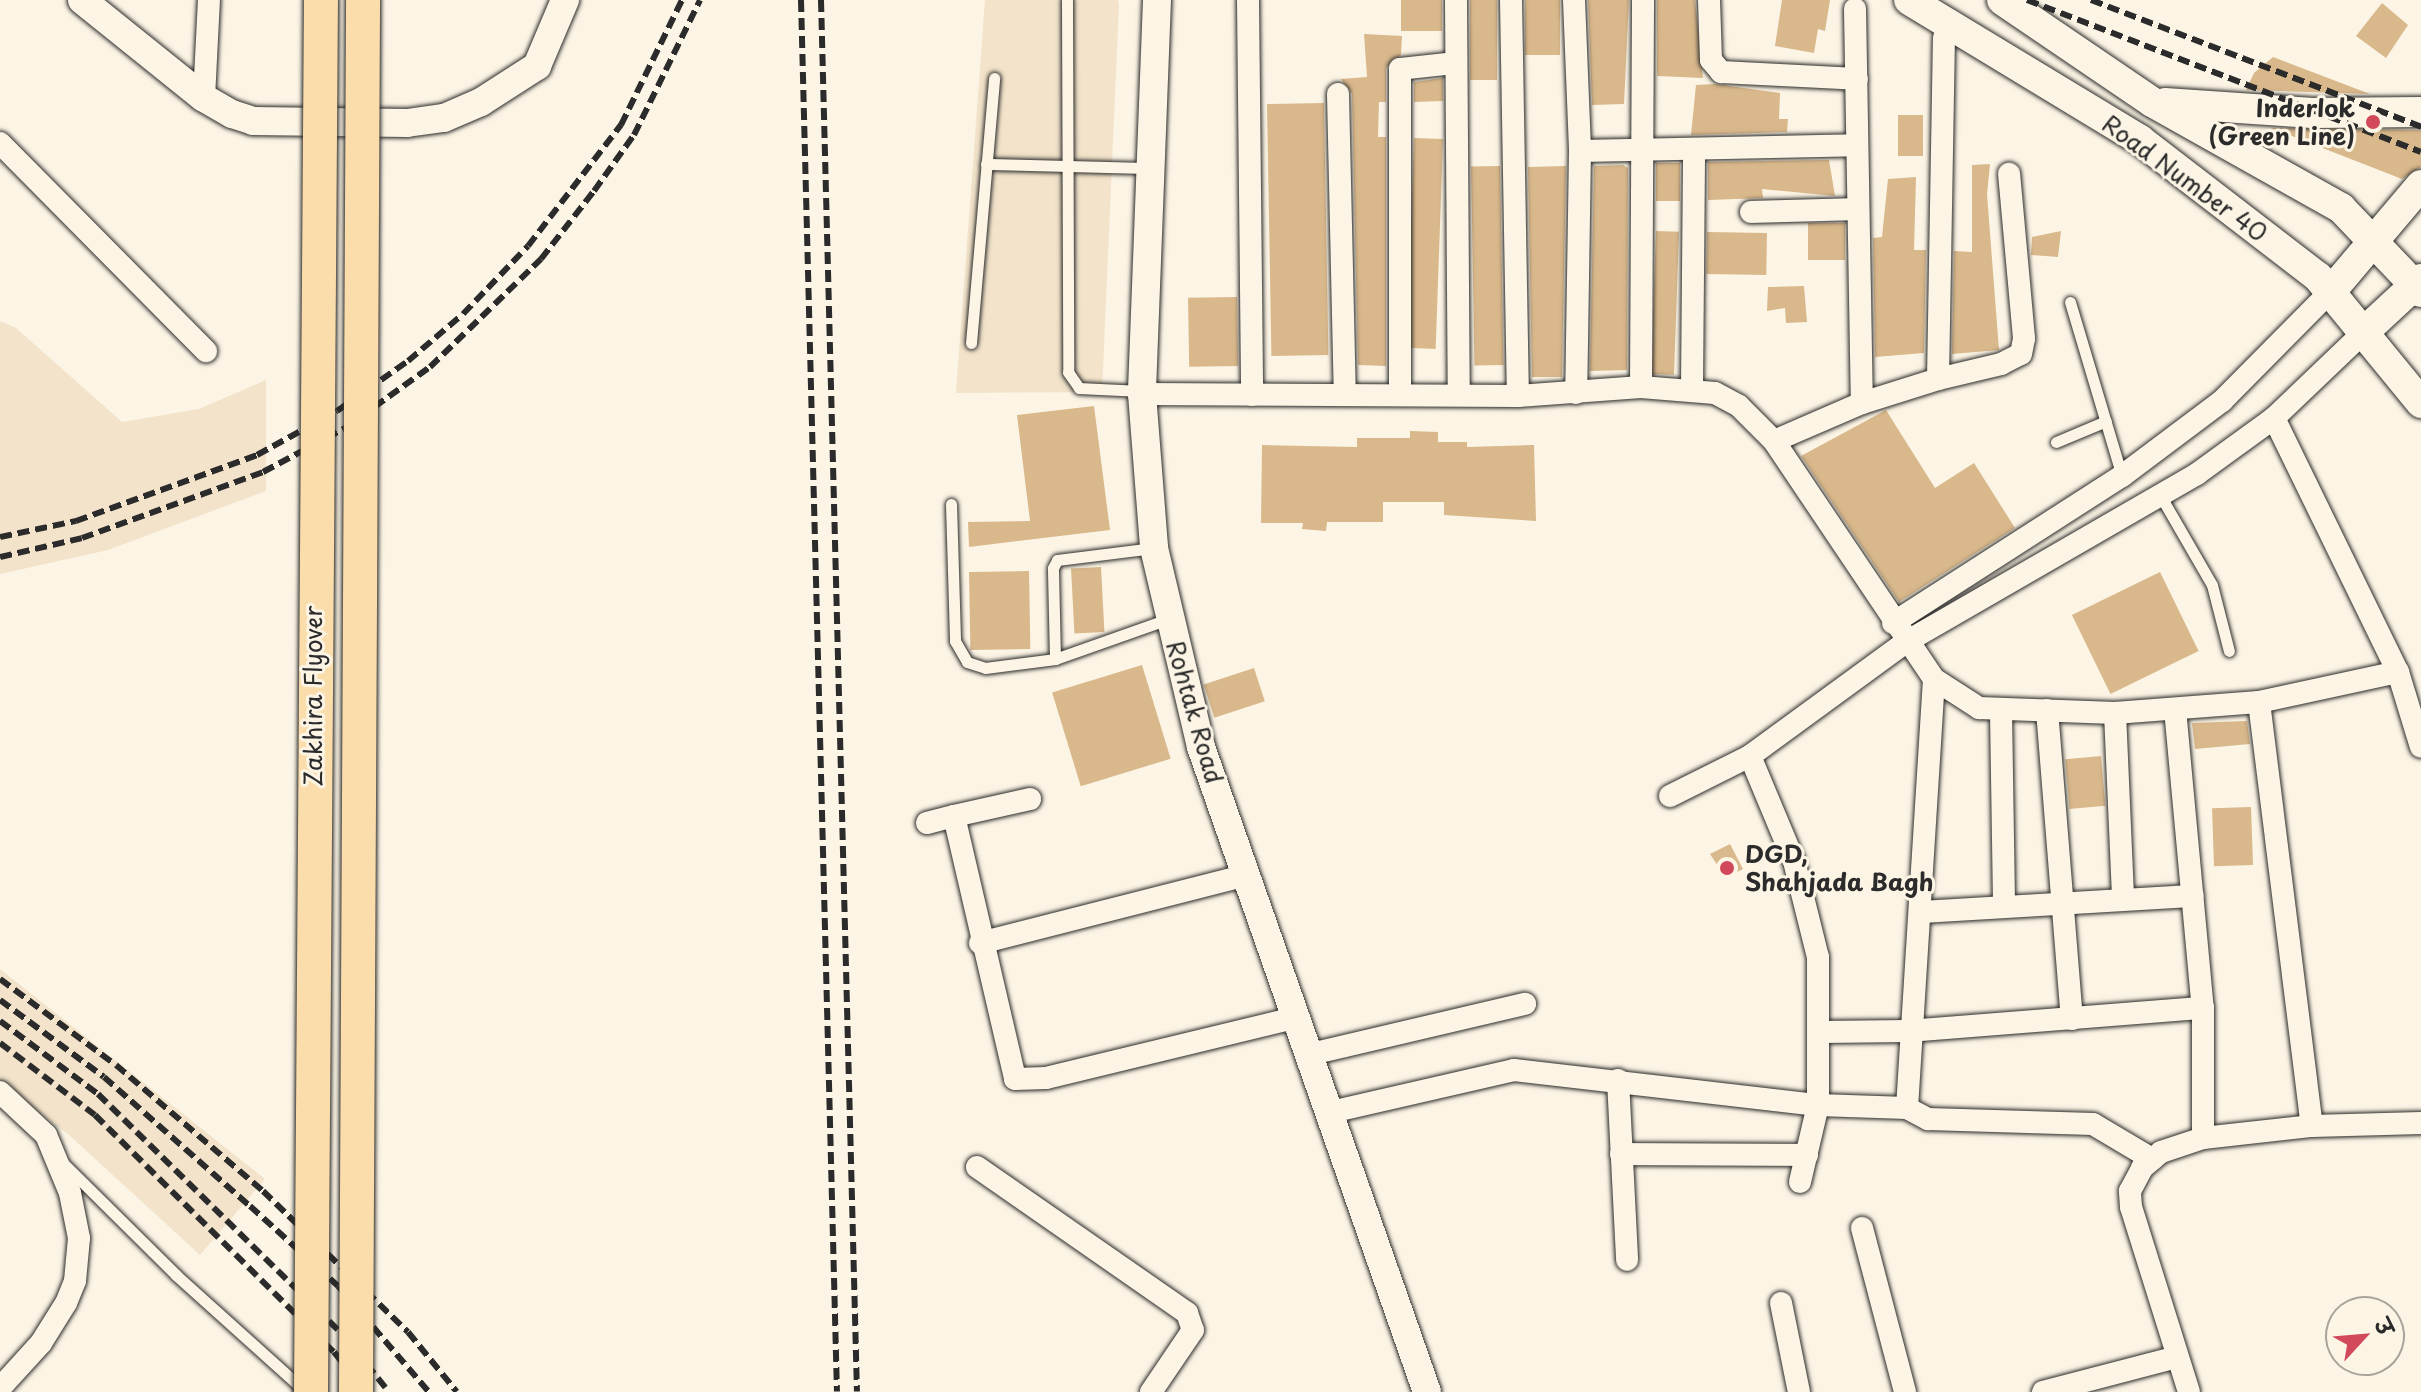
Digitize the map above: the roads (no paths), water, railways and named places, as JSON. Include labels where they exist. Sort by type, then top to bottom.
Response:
[{"type":"main road","name":"Zakhira Flyover","points":[[309,1392],[321,0]]},
{"type":"main road","name":"Zakhira Flyover","points":[[356,1392],[363,0]]},
{"type":"main road","name":"Road Number 40","points":[[1909,0],[2140,140],[2333,289],[2421,403]]},
{"type":"main road","name":"Road Number 40","points":[[2002,0],[2152,102],[2341,208],[2420,285]]},
{"type":"main road","points":[[2152,102],[2232,111],[2421,112]]},
{"type":"main road","points":[[2333,289],[2421,185]]},
{"type":"main road","points":[[2364,332],[2420,285]]},
{"type":"street","points":[[82,0],[204,98],[253,121],[373,123],[444,118],[504,88],[537,66],[565,0]]},
{"type":"street","points":[[204,98],[209,0]]},
{"type":"street","name":"Rohtak Road","points":[[1157,0],[1142,392],[1154,548],[1168,619],[1201,747],[1427,1392]]},
{"type":"street","points":[[1248,0],[1252,395]]},
{"type":"street","points":[[1456,0],[1459,394]]},
{"type":"street","points":[[1511,0],[1518,396]]},
{"type":"street","points":[[1574,0],[1580,151],[1576,393]]},
{"type":"street","points":[[1641,387],[1645,149],[1643,0]]},
{"type":"street","points":[[1709,0],[1711,60],[1721,72],[1857,79]]},
{"type":"street","points":[[1855,9],[1862,403]]},
{"type":"street","points":[[1938,379],[1944,38]]},
{"type":"street","points":[[1400,392],[1400,69],[1455,63]]},
{"type":"street","points":[[1338,94],[1345,395]]},
{"type":"street","points":[[0,143],[206,351]]},
{"type":"street","points":[[1580,151],[1857,145]]},
{"type":"street","points":[[1692,388],[1694,150]]},
{"type":"street","points":[[1774,441],[1862,403],[1938,379],[2001,364],[2021,354],[2024,338],[2009,174]]},
{"type":"street","points":[[1751,212],[1858,209]]},
{"type":"street","points":[[1893,623],[2122,476],[2222,401],[2333,289]]},
{"type":"street","points":[[1670,796],[1750,756],[1906,642],[2160,495],[2274,418],[2364,332]]},
{"type":"street","points":[[1142,392],[1252,395],[1400,392],[1518,396],[1641,387],[1692,388],[1739,406],[1774,441],[1893,623],[1934,679],[1979,708],[2001,712],[2047,710],[2115,713],[2259,702],[2398,672]]},
{"type":"street","points":[[2274,418],[2398,672],[2421,747]]},
{"type":"street","points":[[1907,1108],[1908,1031],[1920,912],[1934,679]]},
{"type":"street","points":[[2259,702],[2312,1126]]},
{"type":"street","points":[[2175,709],[2203,1008],[2203,1138]]},
{"type":"street","points":[[2047,710],[2072,1019]]},
{"type":"street","points":[[2001,712],[2004,904]]},
{"type":"street","points":[[2115,713],[2123,898]]},
{"type":"street","points":[[1750,756],[1809,910],[1818,957],[1822,1032],[1818,1105],[1800,1182]]},
{"type":"street","points":[[927,823],[1030,799]]},
{"type":"street","points":[[954,816],[980,943],[1015,1079],[1046,1078],[1298,1017]]},
{"type":"street","points":[[980,943],[1247,875]]},
{"type":"street","points":[[1920,912],[2004,904],[2193,896]]},
{"type":"street","points":[[1311,1054],[1525,1004]]},
{"type":"street","points":[[1822,1032],[1908,1031],[2203,1008]]},
{"type":"street","points":[[1331,1112],[1514,1070],[1818,1105],[1907,1108],[1928,1119],[2093,1124],[2152,1159]]},
{"type":"street","points":[[1618,1080],[1627,1260]]},
{"type":"street","points":[[0,1092],[42,1128],[58,1158],[79,1226],[75,1281],[41,1343],[0,1388]]},
{"type":"street","points":[[2189,1392],[2131,1207],[2135,1179],[2152,1159],[2203,1138],[2312,1126],[2421,1123]]},
{"type":"street","points":[[1621,1154],[1807,1155]]},
{"type":"street","points":[[977,1167],[1187,1313],[1193,1330],[1151,1392]]},
{"type":"street","points":[[1862,1228],[1905,1392]]},
{"type":"street","points":[[1781,1303],[1799,1392]]},
{"type":"street","points":[[2043,1392],[2177,1357]]},
{"type":"lane","points":[[1067,0],[1068,372],[1079,388],[1142,392]]},
{"type":"lane","points":[[971,343],[994,78]]},
{"type":"lane","points":[[986,164],[1150,168]]},
{"type":"lane","points":[[2070,302],[2122,476]]},
{"type":"lane","points":[[2056,442],[2106,421]]},
{"type":"lane","points":[[2160,495],[2212,585],[2229,651]]},
{"type":"lane","points":[[951,504],[958,650],[967,662],[985,668],[1055,659],[1168,619]]},
{"type":"lane","points":[[1055,659],[1053,568],[1057,560],[1154,548]]},
{"type":"lane","points":[[58,1158],[176,1275],[309,1392]]},
{"type":"railway","points":[[0,537],[76,521],[257,455],[337,411],[408,361],[463,314],[528,246],[621,125],[682,0]]},
{"type":"railway","points":[[0,557],[82,538],[263,472],[345,428],[430,367],[541,259],[594,191],[634,135],[700,0]]},
{"type":"railway","points":[[801,0],[837,1392]]},
{"type":"railway","points":[[821,0],[857,1392]]},
{"type":"railway","points":[[2027,0],[2421,152]]},
{"type":"railway","points":[[2091,0],[2421,127]]},
{"type":"railway","points":[[0,979],[116,1065],[263,1191],[408,1332],[457,1392]]},
{"type":"railway","points":[[0,1000],[104,1077],[338,1286],[429,1392]]},
{"type":"railway","points":[[0,1021],[98,1094],[344,1336],[389,1392]]},
{"type":"railway","points":[[0,1043],[95,1115],[334,1352],[366,1392]]},
{"type":"place","name":"Inderlok (Green Line)","points":[[2373,122]]},
{"type":"place","name":"DGD, Shahjada Bagh","points":[[1727,868]]}]
